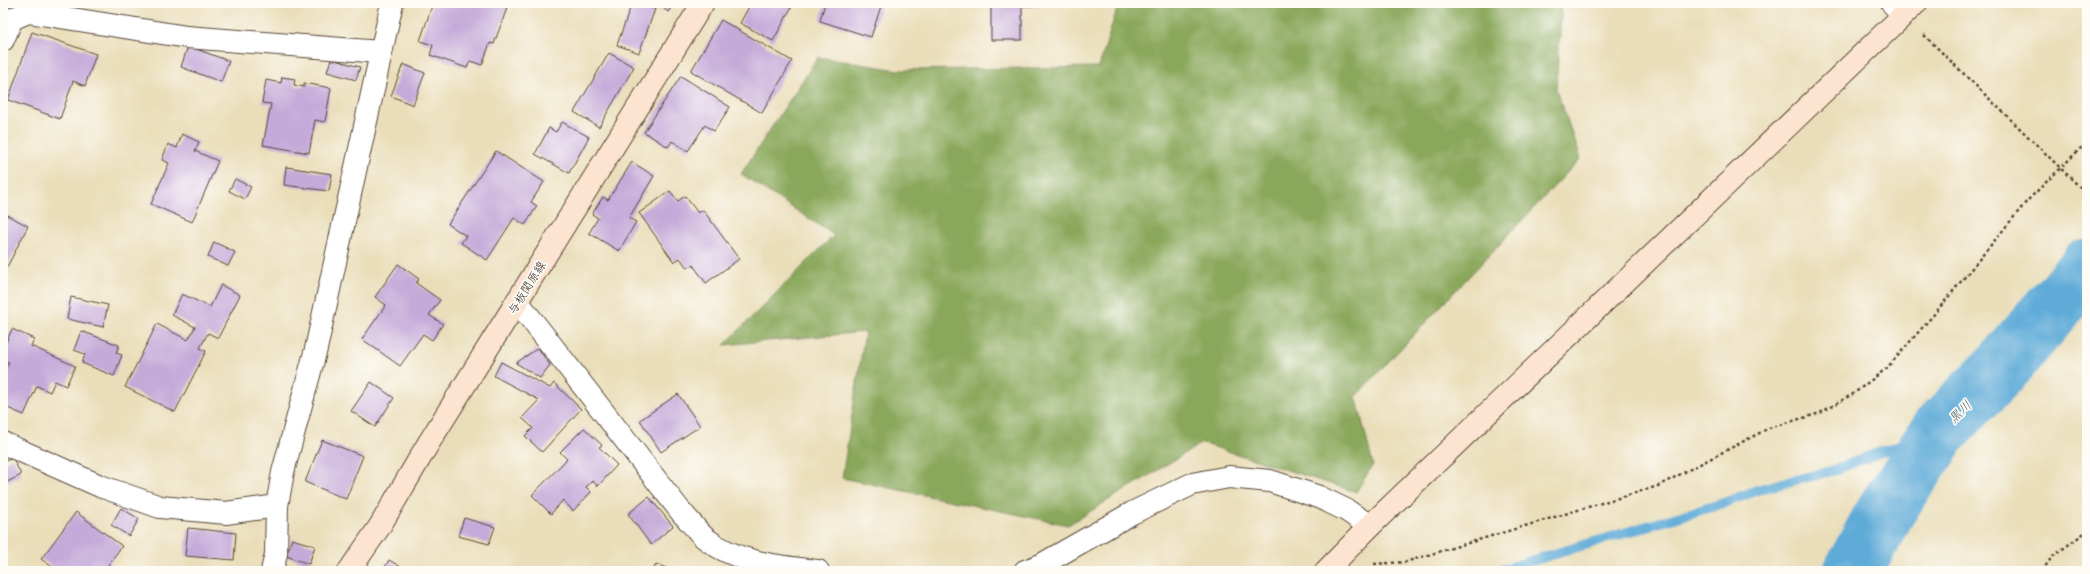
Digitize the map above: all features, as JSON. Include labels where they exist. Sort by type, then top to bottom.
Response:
[{"type":"street","points":[[272,571],[276,554],[277,506],[283,472],[316,349],[392,3]]},
{"type":"street","name":"与板関原線","points":[[349,571],[380,526],[703,3]]},
{"type":"street","points":[[1328,569],[1370,526],[1904,7]]},
{"type":"street","points":[[3,40],[12,19],[28,12],[187,37],[381,52]]},
{"type":"street","points":[[518,301],[682,513],[706,538],[732,554],[772,566],[818,571]]},
{"type":"street","points":[[3,443],[100,486],[160,507],[226,513],[277,506]]},
{"type":"street","points":[[1025,571],[1041,565],[1132,513],[1192,484],[1229,477],[1270,481],[1319,497],[1346,510],[1370,526]]},
{"type":"path","points":[[1904,7],[2087,194]]},
{"type":"path","points":[[1328,569],[1405,562],[1658,486],[1769,428],[1820,413],[1853,394],[1887,368],[1936,312],[2027,201],[2087,142]]},
{"type":"path","points":[[2042,571],[2052,558],[2087,531]]},
{"type":"green space","points":[[1144,3],[1562,3],[1556,89],[1581,158],[1356,396],[1373,465],[1356,492],[1202,443],[1068,525],[842,478],[865,332],[724,345],[834,235],[741,174],[818,57],[898,70],[1099,67],[1118,6]]},
{"type":"building","points":[[433,3],[471,3],[480,6],[481,3],[493,3],[507,8],[494,44],[490,43],[482,65],[470,61],[467,68],[430,55],[433,45],[420,41]]},
{"type":"building","points":[[632,3],[655,9],[639,53],[617,45]]},
{"type":"building","points":[[656,3],[674,3],[668,12]]},
{"type":"building","points":[[751,3],[794,3],[773,41],[740,23]]},
{"type":"building","points":[[825,3],[882,3],[871,37],[820,21]]},
{"type":"building","points":[[1006,3],[1039,3],[1039,6],[1022,6],[1022,40],[991,40],[991,6],[1006,6]]},
{"type":"building","points":[[721,20],[792,61],[762,113],[691,71]]},
{"type":"building","points":[[32,32],[96,54],[85,86],[73,81],[60,119],[8,100]]},
{"type":"building","points":[[188,46],[229,61],[221,82],[181,67]]},
{"type":"building","points":[[609,53],[634,67],[599,127],[574,112]]},
{"type":"building","points":[[331,59],[360,67],[356,80],[327,72]]},
{"type":"building","points":[[403,64],[425,73],[413,105],[391,96]]},
{"type":"building","points":[[681,76],[730,107],[714,131],[705,125],[688,151],[672,141],[668,147],[644,132]]},
{"type":"building","points":[[282,77],[295,79],[294,85],[304,87],[304,83],[331,88],[325,122],[315,120],[309,153],[263,145],[271,104],[262,103],[266,80],[281,83]]},
{"type":"building","points":[[562,122],[589,137],[569,173],[535,154],[549,128],[556,132]]},
{"type":"building","points":[[182,134],[199,142],[195,151],[218,161],[192,222],[151,204],[169,163],[162,160],[168,144],[177,148]]},
{"type":"building","points":[[496,151],[544,182],[531,202],[537,206],[525,225],[514,218],[487,260],[461,243],[466,236],[448,224]]},
{"type":"building","points":[[632,162],[654,176],[629,218],[636,222],[619,251],[589,233],[598,218],[592,214],[603,197],[608,200]]},
{"type":"building","points":[[286,167],[332,174],[329,191],[284,185]]},
{"type":"building","points":[[235,179],[251,187],[245,199],[229,191]]},
{"type":"building","points":[[670,191],[678,201],[685,196],[698,213],[703,210],[739,259],[706,283],[693,265],[687,268],[680,258],[674,262],[639,213]]},
{"type":"building","points":[[3,213],[28,226],[6,269],[3,267]]},
{"type":"building","points":[[214,242],[235,252],[228,266],[208,257]]},
{"type":"building","points":[[398,264],[419,279],[416,283],[440,300],[429,315],[443,324],[432,340],[423,334],[400,366],[362,339],[386,305],[375,297]]},
{"type":"building","points":[[221,285],[240,295],[218,338],[208,333],[200,348],[206,351],[175,412],[125,387],[157,324],[188,340],[195,327],[172,315],[182,294],[210,307]]},
{"type":"building","points":[[71,297],[108,305],[103,327],[67,319]]},
{"type":"building","points":[[12,329],[34,339],[31,346],[75,366],[66,386],[55,381],[50,392],[37,386],[24,415],[3,406],[3,374],[9,362],[3,360],[3,349]]},
{"type":"building","points":[[81,331],[119,345],[116,353],[122,355],[114,376],[82,363],[85,354],[74,350]]},
{"type":"building","points":[[538,348],[550,365],[540,378],[516,363]]},
{"type":"building","points":[[501,362],[550,388],[554,383],[581,409],[542,452],[525,436],[533,428],[522,418],[539,400],[494,376]]},
{"type":"building","points":[[371,382],[394,398],[375,427],[351,411]]},
{"type":"building","points":[[678,394],[700,426],[661,452],[640,420]]},
{"type":"building","points":[[584,428],[602,445],[599,447],[617,465],[598,486],[592,481],[586,487],[591,492],[573,511],[563,500],[551,514],[532,495],[567,459],[560,452]]},
{"type":"building","points":[[322,440],[363,456],[346,499],[305,482]]},
{"type":"building","points":[[13,458],[21,475],[3,484],[3,462]]},
{"type":"building","points":[[649,497],[673,526],[651,545],[628,514]]},
{"type":"building","points":[[121,508],[139,519],[129,536],[111,525]]},
{"type":"building","points":[[76,512],[122,546],[108,565],[116,571],[58,571],[41,559]]},
{"type":"building","points":[[464,518],[495,527],[489,544],[458,536]]},
{"type":"building","points":[[188,528],[236,533],[234,560],[185,556]]},
{"type":"building","points":[[292,539],[315,546],[309,564],[286,556]]},
{"type":"building","points":[[389,560],[408,571],[383,571]]},
{"type":"building","points":[[656,564],[674,571],[653,571]]},
{"type":"waterway","name":"黒川","points":[[1853,571],[1885,512],[1941,429],[2003,366],[2087,268]]},
{"type":"waterway","points":[[1498,571],[1724,503],[1760,489],[1831,471],[1941,429]]}]
